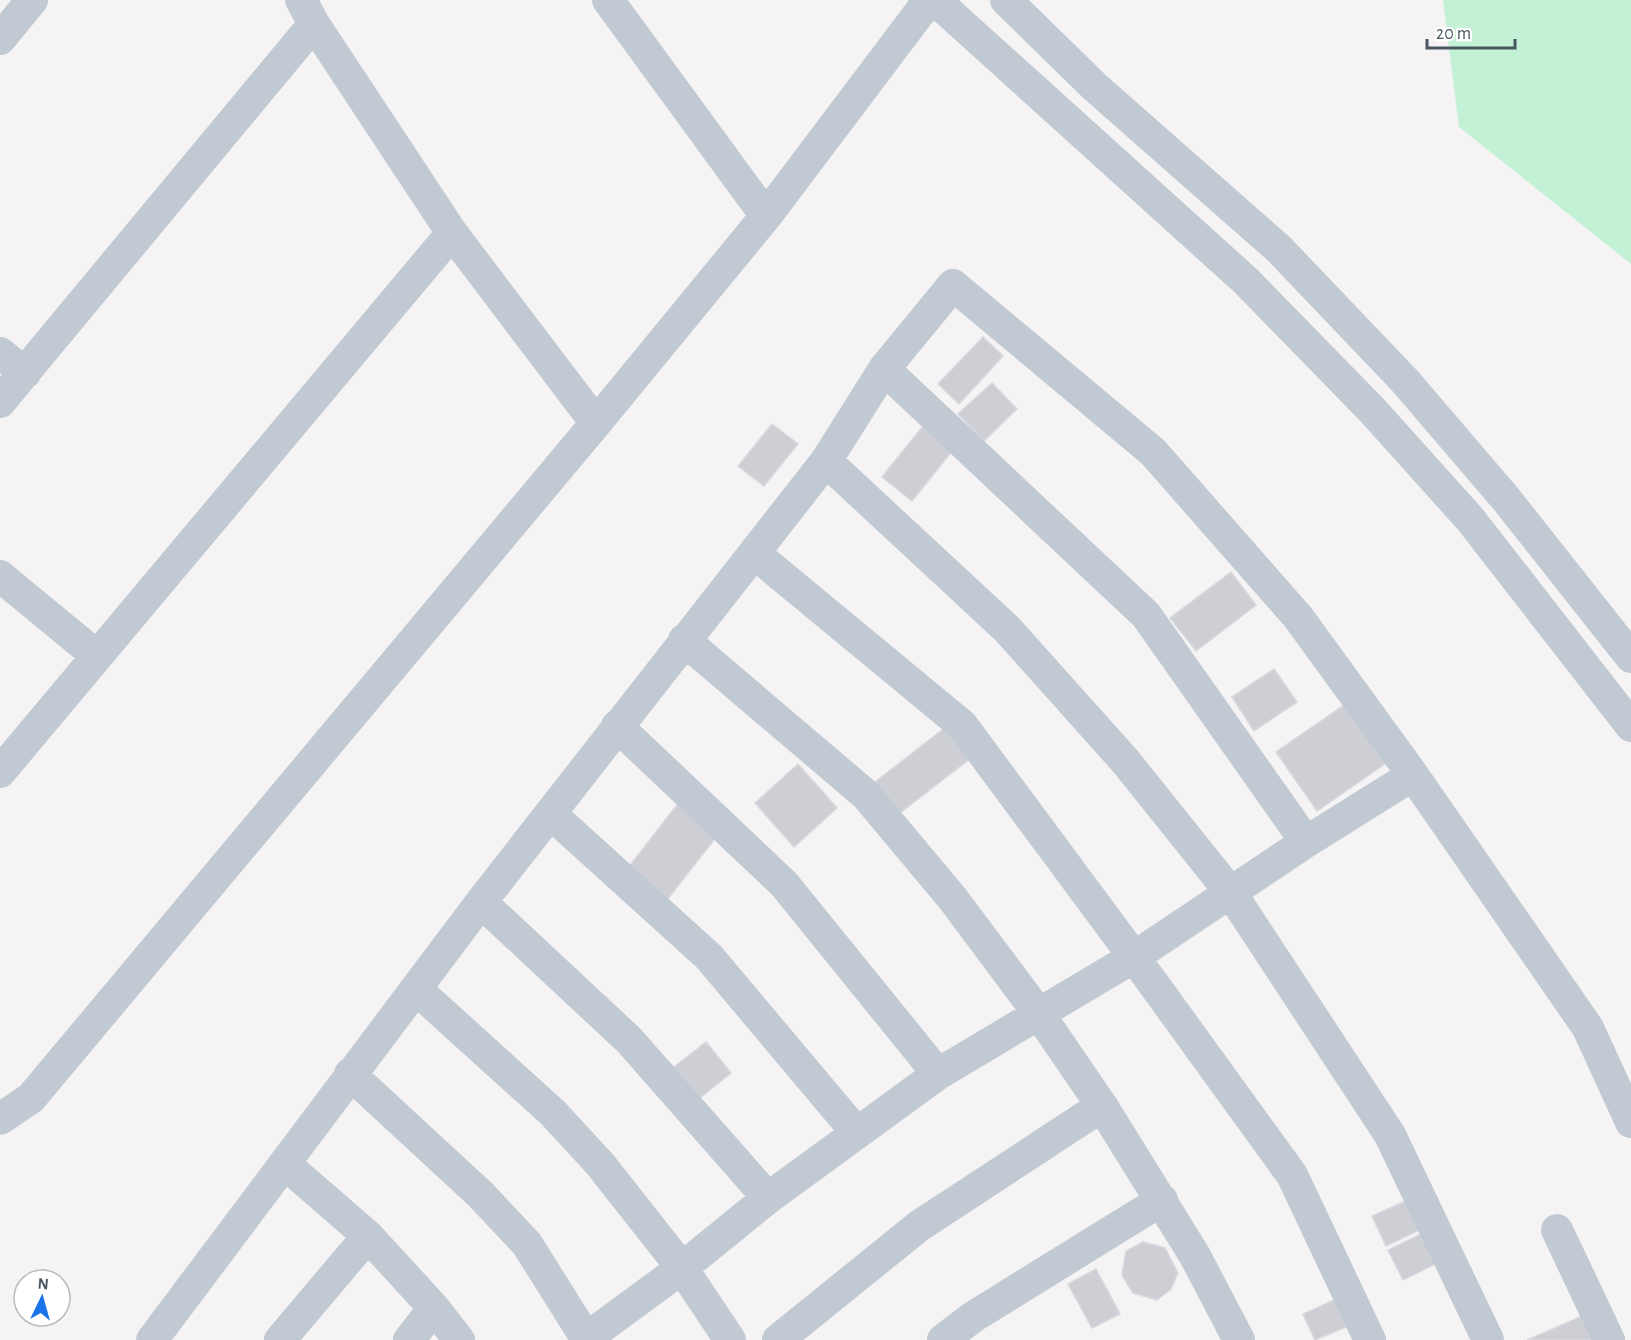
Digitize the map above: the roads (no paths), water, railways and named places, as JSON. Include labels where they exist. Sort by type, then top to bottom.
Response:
[{"type":"street","points":[[0,39],[32,0]]},
{"type":"street","points":[[608,0],[766,216]]},
{"type":"street","points":[[0,1119],[31,1098],[596,423],[766,216],[929,0]]},
{"type":"street","points":[[935,0],[1246,282],[1372,410],[1470,519],[1631,726]]},
{"type":"street","points":[[1006,0],[1095,87],[1279,249],[1397,373],[1506,499],[1631,657]]},
{"type":"street","points":[[0,402],[308,12],[452,233],[596,423]]},
{"type":"street","points":[[0,772],[452,233]]},
{"type":"street","points":[[152,1340],[481,902],[551,814],[616,726],[826,461],[884,369],[953,285],[1153,452],[1298,616],[1413,775],[1588,1028],[1631,1122]]},
{"type":"street","points":[[0,353],[25,373]]},
{"type":"street","points":[[884,369],[1146,615],[1306,842]]},
{"type":"street","points":[[826,461],[1007,629],[1126,762],[1231,893],[1390,1136],[1488,1340]]},
{"type":"street","points":[[754,553],[962,725],[1292,1175],[1370,1340]]},
{"type":"street","points":[[0,576],[97,656]]},
{"type":"street","points":[[684,640],[866,795],[952,899],[1039,1014],[1102,1106],[1195,1256],[1239,1340]]},
{"type":"street","points":[[616,726],[784,884],[938,1074]]},
{"type":"street","points":[[350,1074],[480,1194],[527,1244],[585,1339],[682,1269],[768,1198],[938,1074],[1134,957],[1306,842],[1413,775]]},
{"type":"street","points":[[551,814],[709,957],[857,1133]]},
{"type":"street","points":[[481,902],[629,1040],[768,1198]]},
{"type":"street","points":[[416,989],[554,1113],[600,1164],[682,1269],[730,1340]]},
{"type":"street","points":[[778,1340],[919,1226],[1102,1106]]},
{"type":"street","points":[[285,1164],[368,1236],[434,1308],[459,1340]]},
{"type":"street","points":[[943,1340],[973,1317],[1162,1200]]},
{"type":"street","points":[[1557,1230],[1609,1340]]},
{"type":"street","points":[[280,1340],[368,1236]]},
{"type":"street","points":[[409,1340],[434,1308]]}]
